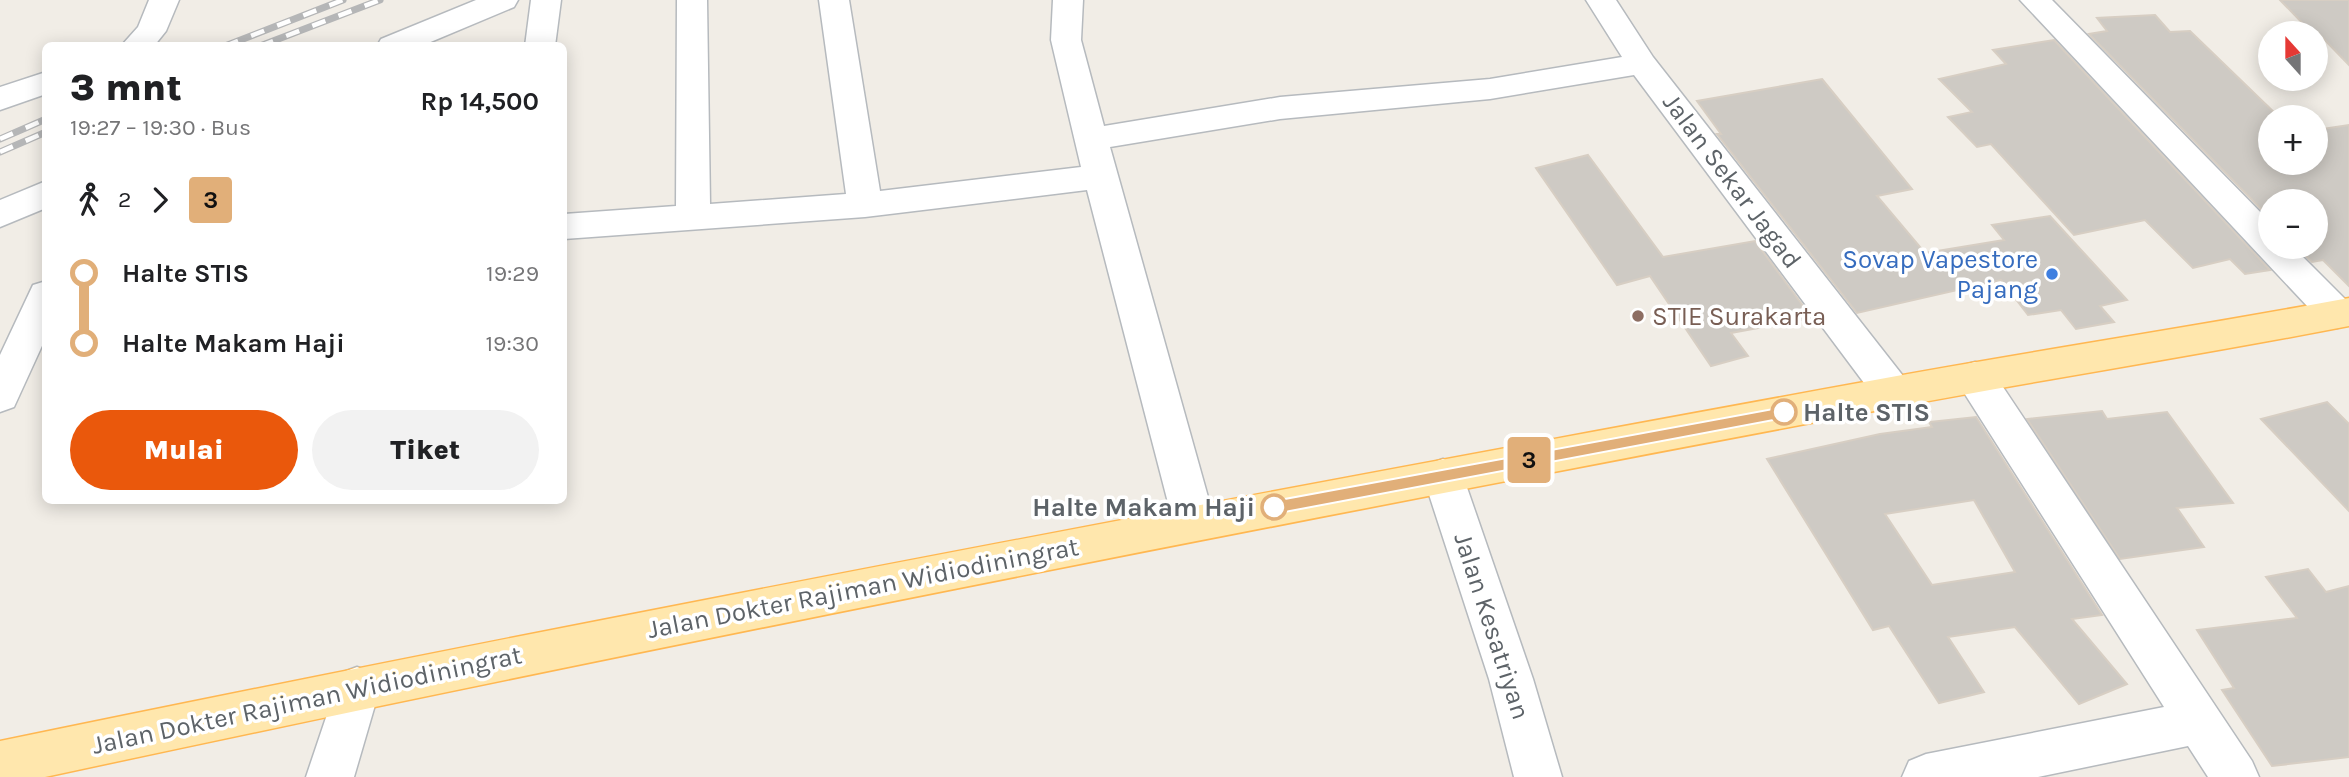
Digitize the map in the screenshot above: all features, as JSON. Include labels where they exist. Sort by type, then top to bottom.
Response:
[{"type":"main road","name":"Jalan Dokter Rajiman Widiodiningrat","points":[[0,764],[358,688],[1194,522],[1975,377],[2342,319]]},
{"type":"street","points":[[139,42],[151,31],[164,0]]},
{"type":"street","points":[[402,42],[503,0]]},
{"type":"street","points":[[541,42],[546,0]]},
{"type":"street","points":[[692,0],[693,217]]},
{"type":"street","points":[[834,0],[865,205]]},
{"type":"street","points":[[1040,0],[1066,40],[1194,522]]},
{"type":"street","points":[[1066,40],[1068,0]]},
{"type":"street","name":"Jalan Sekar Jagad","points":[[1601,0],[1642,64],[1893,392]]},
{"type":"street","points":[[2035,0],[2258,232]]},
{"type":"street","points":[[1093,139],[1280,108],[1490,89],[1642,64]]},
{"type":"street","points":[[0,99],[42,83]]},
{"type":"street","points":[[567,227],[865,205],[1103,176]]},
{"type":"street","points":[[0,215],[42,196]]},
{"type":"street","points":[[2284,259],[2342,319]]},
{"type":"street","points":[[0,396],[42,304]]},
{"type":"street","points":[[1975,377],[2235,777]]},
{"type":"street","name":"Jalan Kesatriyan","points":[[1443,476],[1511,679],[1538,777]]},
{"type":"street","points":[[330,777],[358,688]]},
{"type":"street","points":[[1926,777],[2199,722]]},
{"type":"building","points":[[2280,0],[2349,0],[2349,65],[2328,43],[2328,21],[2300,21]]},
{"type":"building","points":[[2155,15],[2170,32],[2190,31],[2267,105],[2258,105],[2258,175],[2328,175],[2328,128],[2349,125],[2349,286],[2323,260],[2312,262],[2309,259],[2328,259],[2328,189],[2258,189],[2258,206],[2089,34],[2107,31],[2097,18]]},
{"type":"building","points":[[2054,40],[2270,270],[2245,274],[2230,259],[2193,268],[2145,220],[2074,235],[1991,144],[1977,147],[1948,117],[1972,112],[1939,79],[2006,64],[1993,50]]},
{"type":"building","points":[[1822,79],[1912,189],[1877,196],[1925,253],[2004,240],[1992,225],[2050,216],[2127,300],[2100,306],[2114,322],[2076,329],[2061,310],[2028,315],[2001,280],[1857,313],[1717,134],[1721,134],[1697,101]]},
{"type":"building","points":[[1588,155],[1663,257],[1755,241],[1812,318],[1731,333],[1748,356],[1711,366],[1650,276],[1617,285],[1536,168]]},
{"type":"building","points":[[2327,402],[2349,424],[2349,511],[2261,419]]},
{"type":"building","points":[[2102,411],[2107,419],[2167,412],[2233,503],[2177,508],[2204,547],[2120,559],[2027,419]]},
{"type":"building","points":[[1976,417],[2102,615],[2072,619],[2127,684],[2079,704],[2015,627],[1948,637],[1984,692],[1939,703],[1889,626],[1873,630],[1767,459],[1880,434],[1932,427],[1929,422]],"holes":[[[1974,500],[2015,572],[1932,585],[1885,514]]]},
{"type":"building","points":[[2308,569],[2326,592],[2349,586],[2349,757],[2272,766],[2222,690],[2234,688],[2197,630],[2297,618],[2266,577]]},
{"type":"railway","points":[[235,42],[343,0]]},
{"type":"railway","points":[[270,42],[380,0]]},
{"type":"railway","points":[[0,139],[42,121]]},
{"type":"railway","points":[[0,152],[42,134]]},
{"type":"bus line","name":"3","points":[[1274,507],[1784,412]]},
{"type":"place","name":"Sovap Vapestore Pajang","points":[[2052,274]]},
{"type":"place","name":"STIE Surakarta","points":[[1638,316]]},
{"type":"place","name":"Halte STIS","points":[[1784,412]]},
{"type":"place","name":"Halte Makam Haji","points":[[1274,507]]}]
